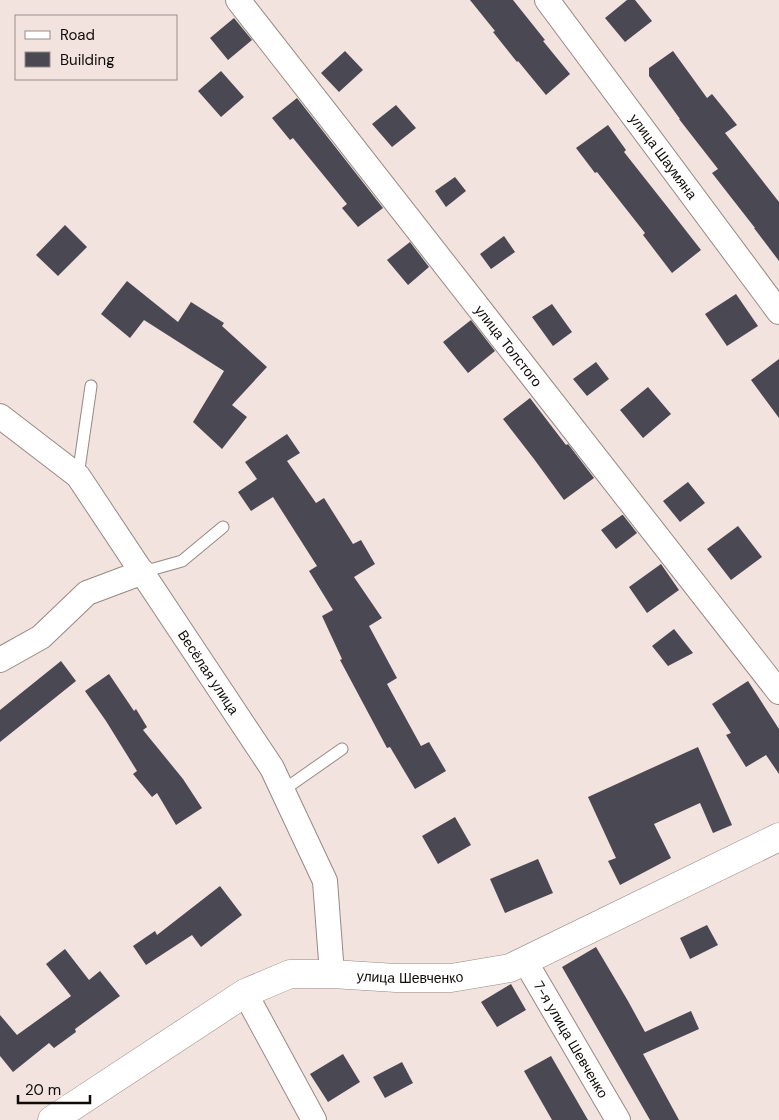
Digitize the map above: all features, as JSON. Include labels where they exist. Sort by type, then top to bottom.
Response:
[{"type":"main road","name":"улица Шевченко","points":[[52,1120],[245,993],[290,974],[452,978],[510,968],[777,841]]},
{"type":"street","name":"улица Толстого","points":[[238,0],[779,692]]},
{"type":"street","name":"улица Шаумяна","points":[[547,0],[779,312]]},
{"type":"street","name":"Весёлая улица","points":[[0,416],[78,476],[272,768],[325,881],[332,974]]},
{"type":"street","points":[[0,660],[41,637],[87,593],[143,572]]},
{"type":"street","name":"7-я улица Шевченко","points":[[525,961],[618,1120]]},
{"type":"street","points":[[245,993],[314,1120]]},
{"type":"lane","points":[[78,476],[91,386]]},
{"type":"lane","points":[[143,572],[182,561],[223,527]]},
{"type":"lane","points":[[282,791],[342,749]]},
{"type":"building","points":[[470,0],[513,0],[570,74],[546,95],[493,32],[495,31]]},
{"type":"building","points":[[627,0],[635,0],[652,21],[625,42],[605,18]]},
{"type":"building","points":[[234,18],[252,40],[228,60],[210,38]]},
{"type":"building","points":[[345,51],[363,70],[339,92],[321,73]]},
{"type":"building","points":[[673,51],[707,98],[712,94],[737,125],[725,133],[779,202],[779,261],[712,173],[718,169],[679,119],[649,76],[649,68]]},
{"type":"building","points":[[221,71],[244,97],[221,117],[198,91]]},
{"type":"building","points":[[297,98],[383,208],[358,227],[342,208],[347,204],[293,138],[290,140],[272,118]]},
{"type":"building","points":[[396,105],[416,128],[392,147],[372,124]]},
{"type":"building","points":[[608,125],[626,150],[624,152],[701,250],[672,273],[643,235],[645,233],[576,148]]},
{"type":"building","points":[[455,177],[466,191],[446,207],[435,191]]},
{"type":"building","points":[[65,225],[87,247],[58,276],[36,255]]},
{"type":"building","points":[[504,236],[515,252],[491,269],[480,254]]},
{"type":"building","points":[[410,242],[429,267],[408,285],[387,260]]},
{"type":"building","points":[[127,281],[178,322],[191,302],[224,323],[222,326],[267,367],[232,405],[247,417],[222,449],[193,422],[224,371],[144,320],[130,338],[101,314]]},
{"type":"building","points":[[736,294],[758,326],[727,346],[705,314]]},
{"type":"building","points":[[552,304],[572,332],[553,346],[532,317]]},
{"type":"building","points":[[471,320],[495,351],[468,373],[443,342]]},
{"type":"building","points":[[779,359],[779,418],[751,380]]},
{"type":"building","points":[[596,362],[609,379],[587,396],[573,379]]},
{"type":"building","points":[[648,387],[671,414],[643,438],[620,410]]},
{"type":"building","points":[[530,398],[594,478],[564,500],[503,419]]},
{"type":"building","points":[[287,434],[300,453],[287,461],[316,503],[324,498],[353,544],[361,540],[375,564],[354,577],[382,618],[369,626],[397,678],[387,684],[421,746],[429,742],[446,771],[415,789],[390,747],[387,748],[340,660],[342,659],[322,616],[333,610],[309,571],[317,566],[273,497],[251,511],[238,492],[257,479],[245,462]]},
{"type":"building","points":[[688,482],[705,503],[680,522],[663,501]]},
{"type":"building","points":[[622,515],[637,533],[616,549],[601,530]]},
{"type":"building","points":[[738,526],[762,557],[731,580],[707,549]]},
{"type":"building","points":[[661,564],[679,590],[647,613],[629,587]]},
{"type":"building","points":[[674,629],[693,653],[668,666],[652,646]]},
{"type":"building","points":[[61,661],[76,681],[0,742],[0,710]]},
{"type":"building","points":[[109,674],[134,711],[136,709],[147,727],[143,730],[183,779],[202,808],[176,825],[157,793],[152,797],[133,774],[137,771],[85,691]]},
{"type":"building","points":[[748,681],[779,729],[779,774],[766,755],[746,767],[726,735],[731,733],[712,704]]},
{"type":"building","points":[[698,747],[732,825],[713,833],[700,803],[654,824],[671,858],[620,885],[608,861],[616,858],[588,797]]},
{"type":"building","points":[[455,817],[471,845],[438,864],[422,836]]},
{"type":"building","points":[[538,859],[553,893],[505,913],[490,879]]},
{"type":"building","points":[[220,886],[242,915],[201,947],[192,935],[146,965],[133,946],[155,931],[157,935]]},
{"type":"building","points":[[707,925],[718,945],[690,959],[680,938]]},
{"type":"building","points":[[596,947],[645,1032],[691,1011],[699,1029],[643,1054],[679,1120],[650,1120],[562,967]]},
{"type":"building","points":[[65,949],[89,980],[100,971],[120,996],[75,1029],[76,1032],[54,1048],[49,1043],[13,1072],[0,1056],[0,1015],[17,1035],[71,996],[46,964]]},
{"type":"building","points":[[511,984],[526,1010],[497,1027],[481,1002]]},
{"type":"building","points":[[343,1054],[360,1082],[328,1102],[310,1074]]},
{"type":"building","points":[[551,1056],[588,1120],[552,1120],[524,1071]]},
{"type":"building","points":[[402,1062],[413,1083],[385,1098],[373,1077]]}]
